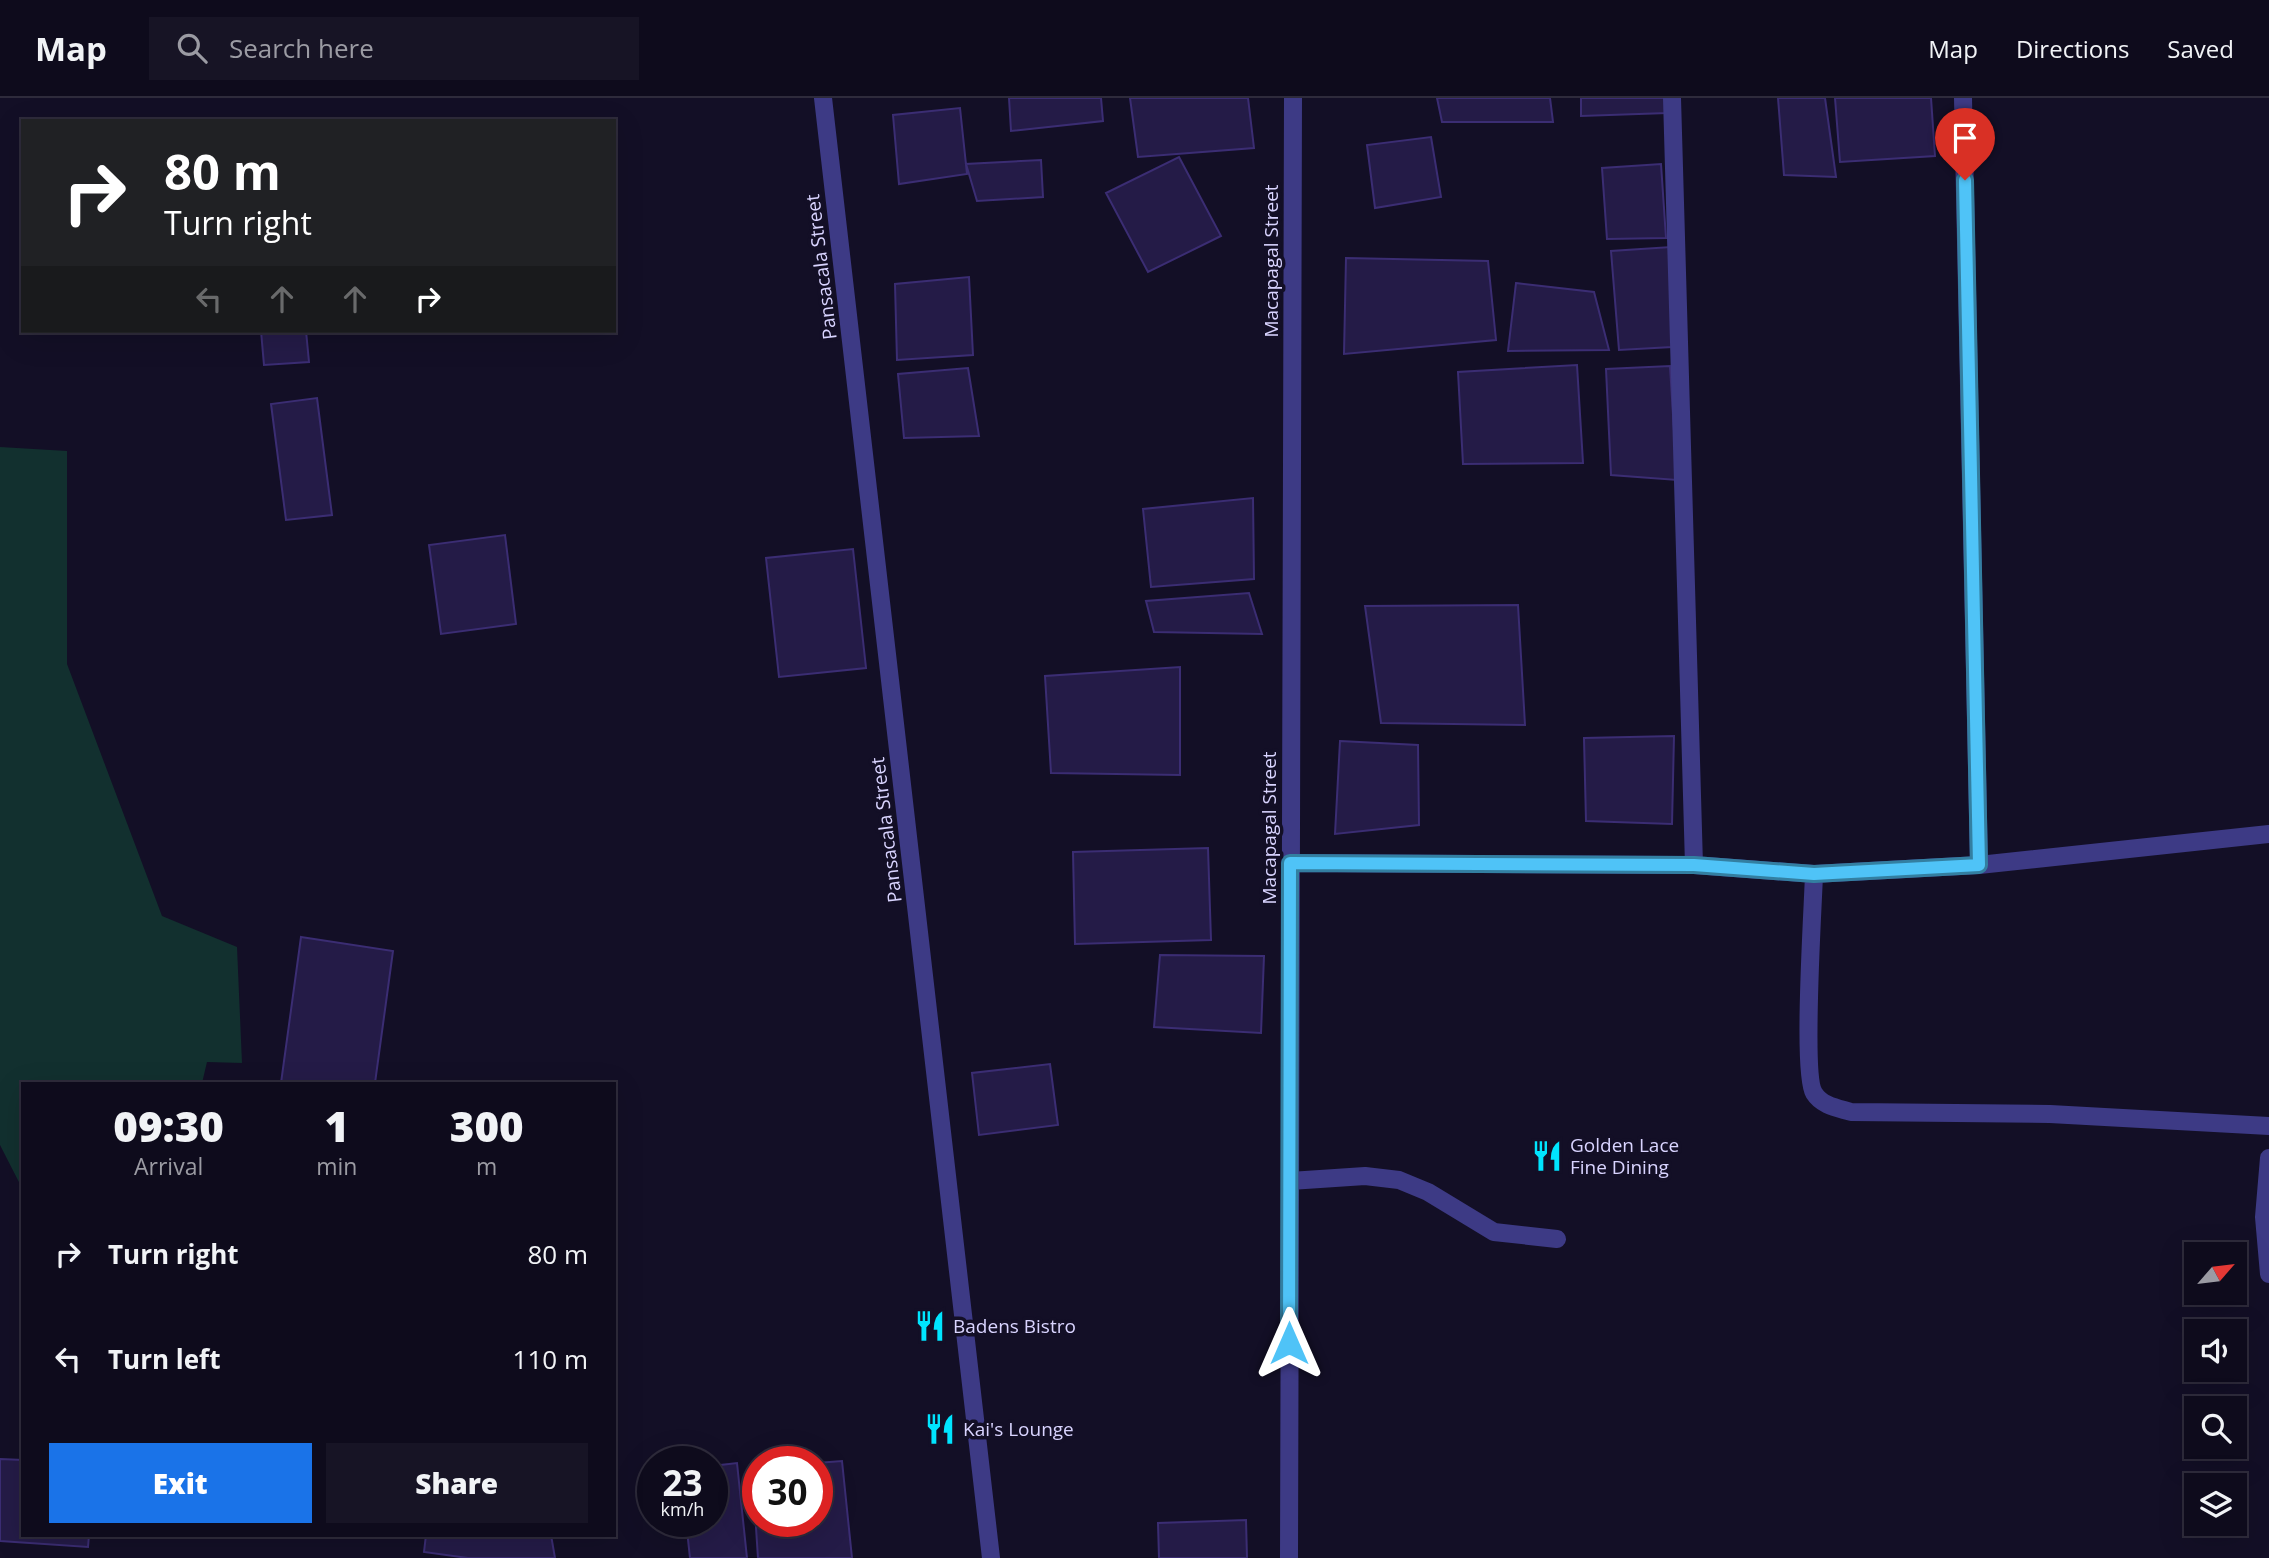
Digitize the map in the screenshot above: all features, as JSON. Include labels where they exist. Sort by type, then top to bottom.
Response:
[{"type":"street","name":"Pansacala Street","points":[[823,98],[991,1558]]},
{"type":"street","name":"Macapagal Street","points":[[1289,1558],[1293,98]]},
{"type":"street","points":[[1672,98],[1694,865]]},
{"type":"street","points":[[1963,98],[1979,865]]},
{"type":"street","points":[[1290,863],[1694,865],[1814,874],[1979,865],[2269,834]]},
{"type":"street","points":[[1814,874],[1809,1044],[1812,1090],[1825,1104],[1851,1112],[2050,1114],[2269,1126]]},
{"type":"street","points":[[2269,1158],[2264,1217],[2269,1274]]},
{"type":"street","points":[[1290,1181],[1366,1176],[1399,1180],[1428,1192],[1494,1232],[1557,1238]]},
{"type":"green space","points":[[0,447],[67,451],[67,664],[162,916],[237,947],[242,1063],[207,1062],[202,1082],[21,1082],[21,1186],[0,1145]]},
{"type":"building","points":[[1009,98],[1101,98],[1103,121],[1011,131]]},
{"type":"building","points":[[1130,98],[1248,98],[1254,148],[1138,157]]},
{"type":"building","points":[[1437,98],[1550,98],[1553,122],[1442,122]]},
{"type":"building","points":[[1581,98],[1666,98],[1667,113],[1581,116]]},
{"type":"building","points":[[1778,98],[1825,98],[1836,177],[1784,175]]},
{"type":"building","points":[[1835,98],[1931,98],[1935,156],[1840,162]]},
{"type":"building","points":[[960,108],[967,174],[899,184],[893,115]]},
{"type":"building","points":[[1431,137],[1441,197],[1375,208],[1367,145]]},
{"type":"building","points":[[1179,157],[1221,236],[1148,272],[1106,193]]},
{"type":"building","points":[[1041,160],[1043,197],[977,201],[966,164]]},
{"type":"building","points":[[1661,164],[1666,238],[1607,239],[1602,168]]},
{"type":"building","points":[[1671,247],[1672,347],[1619,350],[1611,251]]},
{"type":"building","points":[[1346,258],[1488,261],[1496,340],[1344,354]]},
{"type":"building","points":[[969,277],[973,355],[897,360],[895,284]]},
{"type":"building","points":[[1516,283],[1594,292],[1609,350],[1508,351]]},
{"type":"building","points":[[261,333],[306,333],[309,362],[264,365]]},
{"type":"building","points":[[1577,365],[1583,463],[1463,464],[1458,372]]},
{"type":"building","points":[[1670,366],[1677,480],[1611,475],[1606,369]]},
{"type":"building","points":[[968,368],[979,436],[904,438],[898,374]]},
{"type":"building","points":[[317,398],[332,515],[286,520],[271,404]]},
{"type":"building","points":[[1253,498],[1254,579],[1151,587],[1143,509]]},
{"type":"building","points":[[505,535],[516,624],[441,634],[429,545]]},
{"type":"building","points":[[853,549],[866,668],[779,677],[766,558]]},
{"type":"building","points":[[1249,593],[1262,634],[1154,632],[1146,601]]},
{"type":"building","points":[[1518,605],[1525,725],[1381,723],[1365,606]]},
{"type":"building","points":[[1180,667],[1180,775],[1051,773],[1045,676]]},
{"type":"building","points":[[1674,736],[1672,824],[1586,821],[1584,738]]},
{"type":"building","points":[[1340,741],[1418,745],[1419,825],[1335,834]]},
{"type":"building","points":[[1208,848],[1211,940],[1075,944],[1073,852]]},
{"type":"building","points":[[301,937],[393,951],[375,1082],[281,1082]]},
{"type":"building","points":[[1160,955],[1264,956],[1261,1033],[1154,1027]]},
{"type":"building","points":[[1050,1064],[1058,1125],[979,1135],[972,1073]]},
{"type":"building","points":[[0,1459],[21,1460],[21,1537],[89,1537],[88,1547],[0,1541]]},
{"type":"building","points":[[842,1461],[852,1558],[758,1558],[757,1537],[833,1537],[833,1462]]},
{"type":"building","points":[[737,1463],[742,1537],[745,1537],[747,1558],[690,1558],[688,1537],[728,1537],[728,1464]]},
{"type":"building","points":[[1246,1520],[1247,1558],[1159,1558],[1158,1523]]},
{"type":"building","points":[[426,1537],[551,1537],[555,1558],[468,1558],[424,1552]]},
{"type":"place","name":"Golden Lace Fine Dining","points":[[1547,1156]]},
{"type":"place","name":"Badens Bistro","points":[[930,1326]]},
{"type":"place","name":"Kai's Lounge","points":[[940,1429]]},
{"type":"route","points":[[1289,1343],[1290,863],[1694,865],[1814,874],[1979,865],[1965,180]]}]
